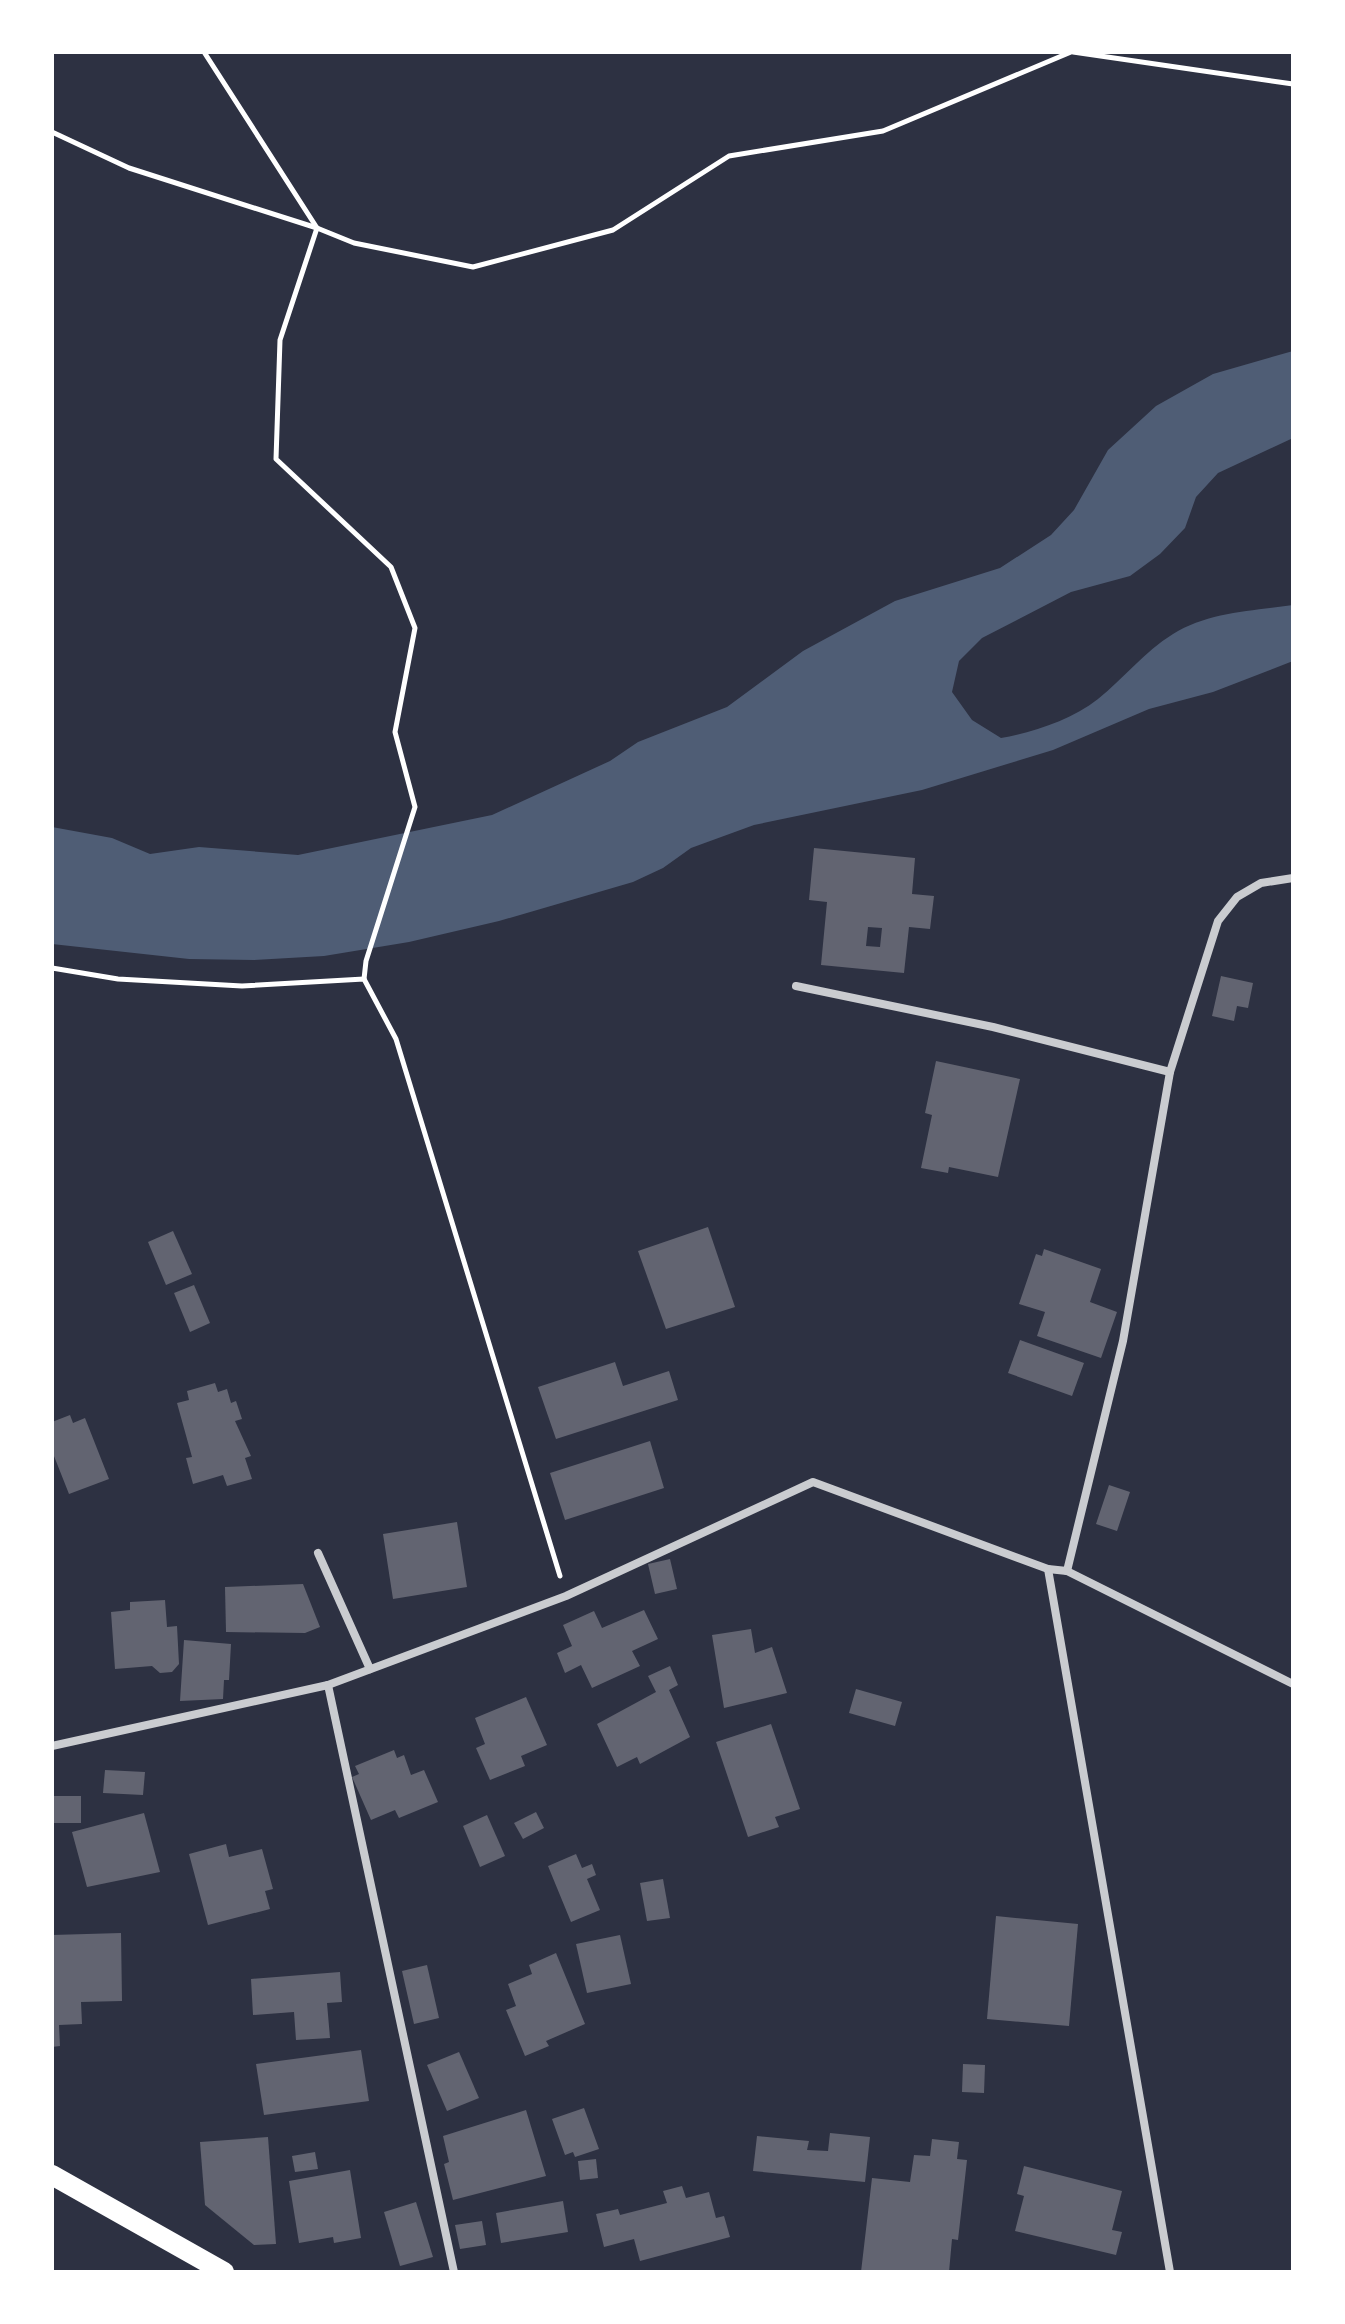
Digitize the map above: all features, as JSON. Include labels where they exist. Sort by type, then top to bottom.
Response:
[{"type":"main road","points":[[52,2175],[224,2272]]},
{"type":"street","points":[[1067,1571],[1123,1341],[1170,1072],[1218,921],[1237,897],[1261,883],[1293,878]]},
{"type":"street","points":[[796,986],[993,1027],[1170,1072]]},
{"type":"street","points":[[52,1746],[328,1685],[566,1596],[813,1482],[1048,1569],[1067,1571],[1293,1684]]},
{"type":"street","points":[[318,1553],[370,1669]]},
{"type":"street","points":[[1048,1569],[1170,2272]]},
{"type":"street","points":[[328,1685],[408,2044],[454,2272]]},
{"type":"path","points":[[204,52],[317,228]]},
{"type":"path","points":[[52,132],[129,168],[317,228],[354,243],[473,267],[613,230],[729,156],[883,131],[1072,52],[1293,84]]},
{"type":"path","points":[[317,228],[280,340],[276,459],[391,567],[415,628],[395,732],[415,807],[366,961],[364,979],[396,1039],[566,1596]]},
{"type":"path","points":[[52,968],[118,979],[242,986],[364,979]]},
{"type":"water","points":[[1293,351],[1293,438],[1218,473],[1196,497],[1185,528],[1160,554],[1130,576],[1071,592],[982,638],[959,661],[952,692],[972,720],[1001,738],[1026,732],[1064,719],[1087,706],[1153,649],[1187,627],[1231,614],[1293,605],[1293,661],[1213,692],[1149,709],[1053,750],[922,790],[754,825],[691,848],[663,868],[633,882],[499,921],[409,942],[324,956],[254,960],[189,959],[52,944],[52,827],[112,838],[150,854],[199,847],[298,855],[492,815],[610,761],[638,742],[727,707],[803,651],[895,601],[1000,568],[1051,535],[1074,510],[1108,450],[1156,406],[1213,374]]},
{"type":"building","points":[[814,848],[915,858],[912,894],[934,896],[930,929],[909,927],[904,973],[821,965],[827,902],[809,900]],"holes":[[[868,927],[882,928],[880,947],[866,946]]]},
{"type":"building","points":[[1221,976],[1253,983],[1248,1008],[1237,1006],[1234,1021],[1212,1016]]},
{"type":"building","points":[[936,1061],[1020,1079],[998,1177],[949,1167],[948,1173],[921,1168],[932,1115],[925,1113]]},
{"type":"building","points":[[708,1227],[735,1307],[666,1329],[638,1251]]},
{"type":"building","points":[[173,1231],[192,1274],[166,1285],[148,1242]]},
{"type":"building","points":[[1044,1249],[1101,1269],[1090,1302],[1117,1312],[1101,1358],[1037,1336],[1045,1312],[1019,1304],[1036,1254],[1042,1256]]},
{"type":"building","points":[[194,1285],[210,1323],[190,1332],[174,1293]]},
{"type":"building","points":[[1020,1340],[1084,1363],[1072,1396],[1008,1373]]},
{"type":"building","points":[[615,1362],[623,1386],[669,1371],[678,1400],[556,1439],[538,1387]]},
{"type":"building","points":[[215,1383],[218,1392],[227,1389],[231,1403],[236,1401],[242,1419],[235,1421],[251,1456],[245,1458],[252,1479],[227,1486],[223,1475],[193,1484],[186,1458],[192,1457],[177,1403],[189,1400],[187,1391]]},
{"type":"building","points":[[70,1415],[73,1423],[85,1418],[109,1479],[69,1494],[52,1451],[52,1422]]},
{"type":"building","points":[[650,1441],[664,1488],[565,1520],[550,1473]]},
{"type":"building","points":[[1109,1485],[1130,1492],[1117,1531],[1096,1524]]},
{"type":"building","points":[[457,1522],[467,1587],[393,1599],[383,1534]]},
{"type":"building","points":[[670,1559],[677,1589],[655,1594],[648,1564]]},
{"type":"building","points":[[303,1584],[320,1627],[305,1633],[226,1632],[225,1587]]},
{"type":"building","points":[[165,1600],[167,1627],[177,1626],[179,1664],[172,1672],[160,1673],[152,1666],[115,1669],[111,1612],[130,1610],[130,1602]]},
{"type":"building","points":[[644,1610],[658,1639],[632,1651],[640,1666],[592,1688],[581,1665],[565,1673],[557,1653],[572,1646],[563,1625],[594,1611],[602,1628]]},
{"type":"building","points":[[751,1629],[755,1653],[772,1647],[787,1693],[724,1708],[712,1635]]},
{"type":"building","points":[[184,1640],[231,1644],[229,1680],[224,1680],[223,1699],[180,1701]]},
{"type":"building","points":[[670,1666],[678,1685],[669,1690],[690,1737],[640,1764],[637,1757],[617,1767],[597,1724],[656,1692],[648,1676]]},
{"type":"building","points":[[856,1689],[902,1702],[895,1726],[849,1713]]},
{"type":"building","points":[[526,1697],[547,1745],[521,1756],[525,1766],[490,1780],[476,1748],[485,1744],[475,1718]]},
{"type":"building","points":[[771,1724],[800,1809],[775,1817],[779,1827],[748,1837],[716,1742]]},
{"type":"building","points":[[394,1750],[397,1758],[404,1755],[411,1775],[424,1770],[438,1802],[399,1818],[395,1810],[371,1820],[352,1777],[359,1774],[355,1766]]},
{"type":"building","points":[[105,1770],[145,1772],[143,1795],[103,1793]]},
{"type":"building","points":[[52,1796],[81,1796],[81,1823],[52,1823]]},
{"type":"building","points":[[536,1812],[544,1828],[523,1839],[514,1823]]},
{"type":"building","points":[[144,1813],[160,1872],[87,1887],[72,1832]]},
{"type":"building","points":[[487,1815],[505,1856],[480,1867],[463,1826]]},
{"type":"building","points":[[226,1844],[229,1857],[262,1849],[273,1889],[265,1891],[270,1909],[208,1925],[189,1854]]},
{"type":"building","points":[[576,1854],[582,1868],[592,1864],[596,1875],[587,1879],[600,1910],[571,1922],[548,1866]]},
{"type":"building","points":[[663,1879],[670,1918],[647,1921],[640,1883]]},
{"type":"building","points":[[996,1916],[1078,1924],[1069,2026],[987,2019]]},
{"type":"building","points":[[121,1933],[122,2001],[81,2002],[82,2024],[59,2025],[60,2046],[52,2047],[52,1935]]},
{"type":"building","points":[[620,1935],[631,1984],[587,1993],[576,1944]]},
{"type":"building","points":[[556,1953],[585,2024],[546,2041],[549,2046],[525,2056],[506,2010],[516,2006],[508,1984],[532,1974],[529,1965]]},
{"type":"building","points":[[427,1965],[439,2018],[414,2024],[402,1971]]},
{"type":"building","points":[[340,1972],[342,2002],[327,2003],[330,2038],[296,2040],[294,2012],[253,2015],[251,1979]]},
{"type":"building","points":[[361,2050],[369,2101],[264,2115],[256,2064]]},
{"type":"building","points":[[459,2052],[479,2098],[447,2111],[427,2065]]},
{"type":"building","points":[[963,2064],[985,2065],[984,2093],[962,2092]]},
{"type":"building","points":[[584,2108],[599,2149],[575,2157],[573,2152],[565,2155],[552,2119]]},
{"type":"building","points":[[526,2110],[546,2176],[453,2200],[444,2164],[449,2162],[443,2136]]},
{"type":"building","points":[[830,2133],[870,2137],[865,2182],[753,2171],[757,2136],[809,2141],[807,2150],[828,2151]]},
{"type":"building","points":[[268,2137],[276,2244],[254,2245],[205,2205],[200,2142]]},
{"type":"building","points":[[932,2139],[959,2142],[957,2159],[967,2160],[958,2240],[952,2239],[949,2272],[861,2272],[872,2178],[910,2182],[914,2155],[930,2156]]},
{"type":"building","points":[[315,2152],[318,2169],[295,2172],[292,2156]]},
{"type":"building","points":[[596,2159],[598,2178],[580,2180],[578,2161]]},
{"type":"building","points":[[1024,2166],[1122,2191],[1112,2230],[1122,2232],[1116,2255],[1015,2231],[1024,2196],[1017,2194]]},
{"type":"building","points":[[350,2170],[361,2238],[334,2243],[333,2237],[299,2243],[289,2181]]},
{"type":"building","points":[[682,2186],[686,2198],[709,2192],[716,2218],[724,2216],[730,2237],[640,2261],[634,2239],[604,2247],[596,2214],[618,2209],[620,2215],[667,2203],[663,2191]]},
{"type":"building","points":[[563,2201],[568,2232],[501,2243],[496,2213]]},
{"type":"building","points":[[416,2202],[433,2257],[400,2266],[384,2212]]},
{"type":"building","points":[[482,2221],[486,2245],[460,2249],[455,2225]]}]
